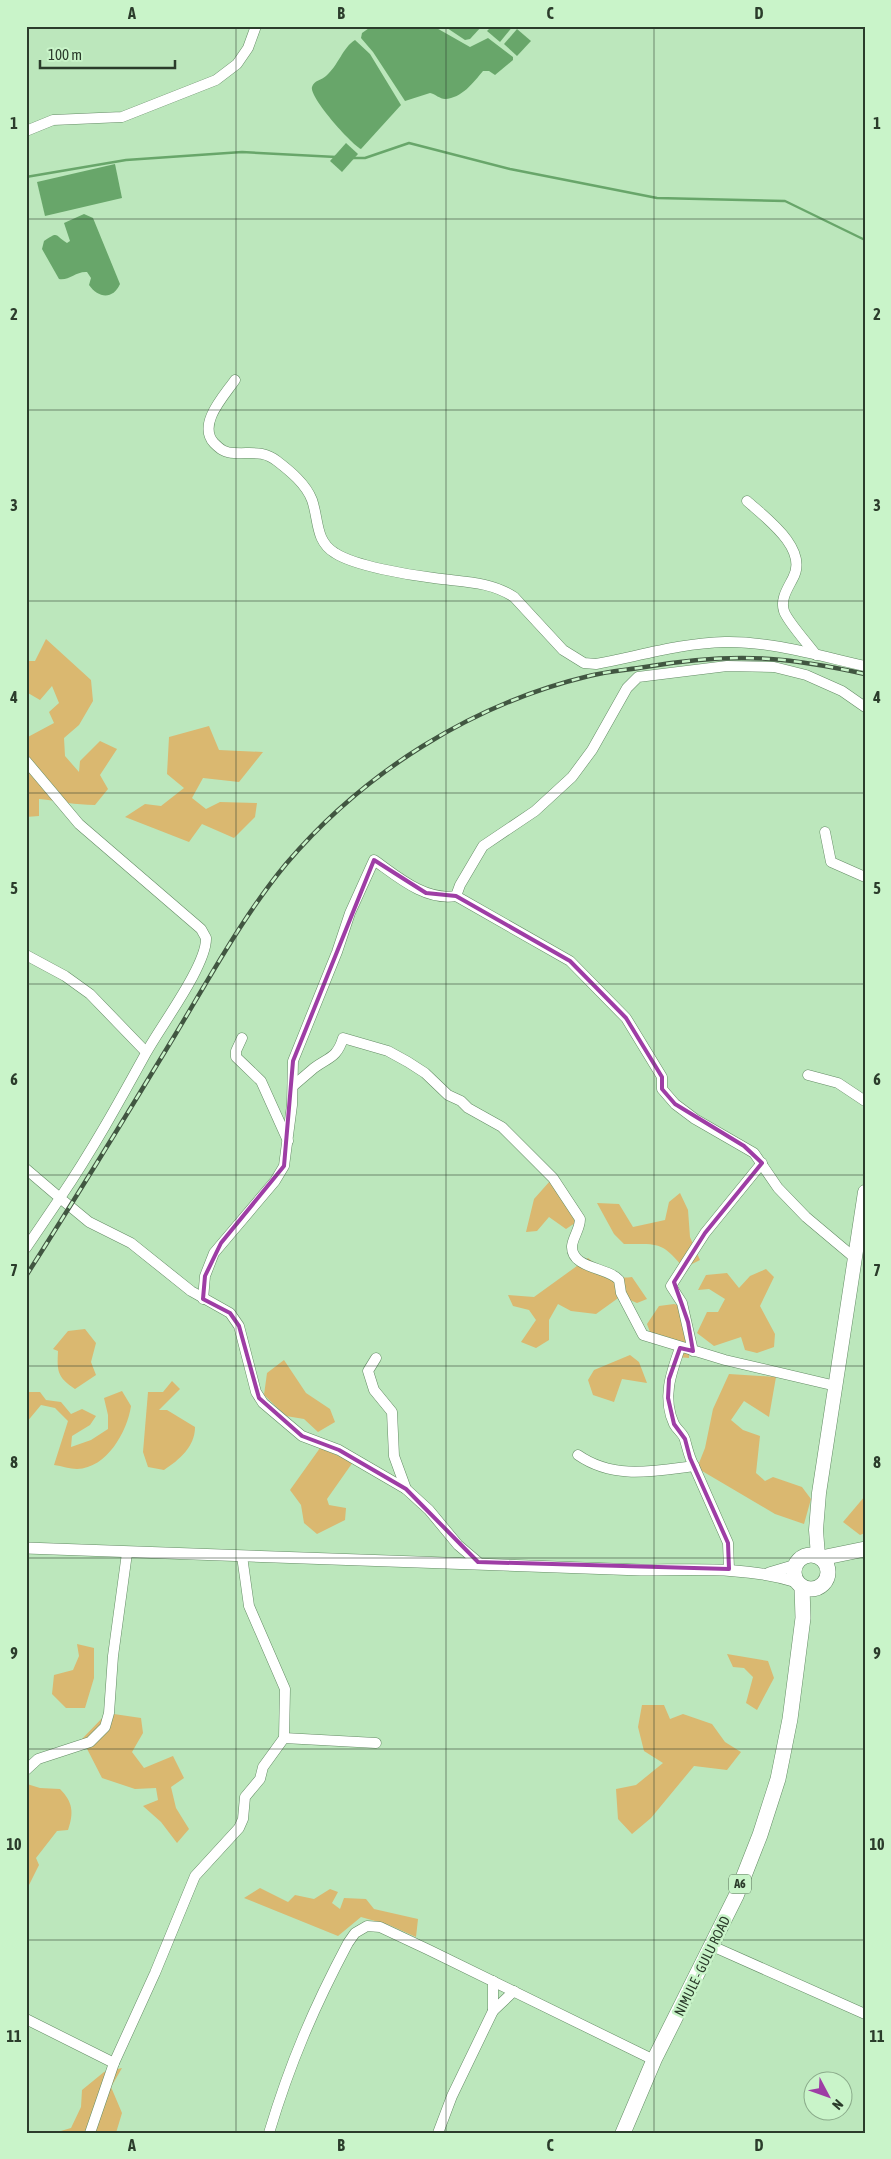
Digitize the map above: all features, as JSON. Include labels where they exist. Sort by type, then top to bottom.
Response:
[{"type":"main road","points":[[829,1574],[828,1567],[810,1558],[816,1530],[865,1192]]},
{"type":"main road","name":"A6","points":[[864,1549],[829,1574],[824,1585],[805,1586],[794,1575],[810,1558],[864,1549]]},
{"type":"main road","name":"NIMULE - GULU ROAD","points":[[623,2133],[654,2060],[712,1946],[743,1879],[778,1778],[790,1719],[803,1618],[805,1586]]},
{"type":"street","points":[[26,131],[53,120],[122,117],[216,80],[237,64],[248,48],[256,26]]},
{"type":"street","points":[[235,380],[210,418],[208,429],[210,438],[224,452],[253,451],[270,455],[289,470],[305,487],[312,499],[320,539],[326,548],[346,560],[434,578],[460,580],[493,586],[518,601],[562,650],[584,664],[596,664],[671,648],[726,642],[778,647],[865,666]]},
{"type":"street","points":[[747,500],[783,536],[795,554],[798,566],[783,600],[784,611],[816,655]]},
{"type":"street","points":[[456,896],[460,885],[484,846],[534,811],[572,777],[592,750],[628,688],[638,677],[727,666],[774,667],[815,679],[842,691],[865,707]]},
{"type":"street","points":[[26,761],[79,824],[201,929],[206,938],[204,951],[182,996],[146,1052],[110,1120],[26,1248]]},
{"type":"street","points":[[825,832],[831,862],[865,877]]},
{"type":"street","points":[[203,1300],[205,1276],[214,1254],[281,1173],[286,1159],[288,1141],[293,1086],[293,1061],[337,952],[350,913],[374,860],[426,893],[443,898],[456,896],[570,961],[626,1018],[662,1077],[662,1089],[675,1104],[695,1119],[744,1146],[762,1163],[778,1188],[806,1217],[856,1259]]},
{"type":"street","points":[[26,955],[65,976],[84,990],[146,1052]]},
{"type":"street","points":[[242,1038],[236,1051],[236,1057],[261,1081],[288,1141]]},
{"type":"street","points":[[293,1086],[316,1066],[329,1060],[340,1048],[343,1038],[388,1051],[408,1062],[425,1073],[448,1095],[502,1127],[553,1178],[580,1219],[572,1247],[578,1258],[586,1265],[615,1276],[621,1293],[643,1335],[680,1348],[725,1360],[836,1386]]},
{"type":"street","points":[[808,1075],[838,1083],[865,1101]]},
{"type":"street","points":[[693,1351],[682,1303],[671,1286],[705,1233],[762,1163]]},
{"type":"street","points":[[26,1169],[89,1222],[116,1234],[142,1251],[203,1300],[225,1310],[237,1321],[256,1392],[263,1403],[302,1436],[339,1450],[406,1489],[429,1510],[458,1545],[478,1562]]},
{"type":"street","points":[[680,1348],[669,1379],[668,1398],[674,1424],[685,1439],[687,1451],[728,1543],[729,1570]]},
{"type":"street","points":[[376,1358],[368,1371],[377,1394],[385,1400],[392,1412],[394,1456],[406,1489]]},
{"type":"street","points":[[578,1455],[603,1468],[636,1474],[694,1466]]},
{"type":"street","points":[[26,1548],[127,1553],[478,1562],[641,1570],[729,1570],[769,1573],[805,1586]]},
{"type":"street","points":[[26,1770],[38,1759],[90,1742],[105,1727],[109,1713],[113,1656],[127,1553]]},
{"type":"street","points":[[90,2133],[114,2063],[155,1973],[195,1876],[239,1828],[243,1819],[245,1797],[260,1779],[263,1767],[284,1738],[285,1689],[249,1606],[242,1556]]},
{"type":"street","points":[[769,1573],[810,1558]]},
{"type":"street","points":[[284,1738],[376,1743]]},
{"type":"street","points":[[269,2133],[292,2060],[313,2012],[348,1943],[361,1928],[367,1926],[380,1927],[654,2060]]},
{"type":"street","points":[[712,1946],[865,2014]]},
{"type":"street","points":[[493,1981],[493,2011]]},
{"type":"street","points":[[438,2133],[452,2096],[493,2011],[514,1991]]},
{"type":"street","points":[[26,2019],[114,2063]]},
{"type":"highlighted area","points":[[374,860],[426,893],[456,896],[570,961],[626,1018],[662,1077],[662,1089],[675,1104],[744,1146],[762,1163],[705,1233],[674,1282],[688,1322],[693,1351],[680,1348],[669,1379],[668,1398],[674,1424],[685,1439],[690,1458],[728,1543],[729,1569],[478,1562],[406,1489],[339,1450],[302,1436],[259,1398],[239,1326],[230,1313],[203,1299],[205,1276],[221,1243],[284,1166],[293,1061]]},
{"type":"shaded area","points":[[372,26],[433,26],[470,47],[488,38],[513,57],[513,60],[495,75],[489,71],[483,71],[467,89],[457,96],[445,99],[430,93],[405,101],[373,52],[361,38],[362,33]]},
{"type":"shaded area","points":[[444,26],[482,26],[470,39],[465,40]]},
{"type":"shaded area","points":[[492,26],[513,26],[500,42],[487,31]]},
{"type":"shaded area","points":[[517,29],[531,41],[517,56],[504,44]]},
{"type":"shaded area","points":[[355,40],[370,54],[401,105],[361,149],[340,130],[324,110],[317,100],[312,87],[314,83],[330,72],[347,47]]},
{"type":"shaded area","points":[[346,143],[358,154],[342,172],[330,161]]},
{"type":"shaded area","points":[[115,164],[122,198],[45,216],[37,182]]},
{"type":"shaded area","points":[[84,214],[93,218],[120,284],[109,295],[97,293],[89,285],[91,278],[87,272],[79,273],[66,279],[59,279],[42,249],[44,241],[54,235],[67,243],[70,241],[64,223]]},
{"type":"shaded area","points":[[46,639],[91,680],[93,701],[79,725],[64,738],[65,756],[79,772],[80,761],[100,741],[117,749],[100,775],[108,789],[95,805],[39,799],[39,816],[26,817],[26,738],[54,723],[49,712],[59,703],[52,686],[40,700],[28,693],[26,694],[26,661],[35,661]]},
{"type":"shaded area","points":[[209,726],[219,750],[263,752],[239,782],[203,778],[192,798],[206,809],[220,802],[257,803],[255,817],[234,838],[202,824],[189,842],[125,817],[145,804],[161,806],[184,788],[167,774],[169,737]]},
{"type":"shaded area","points":[[550,1181],[571,1207],[575,1223],[566,1229],[549,1217],[537,1231],[526,1232],[534,1199]]},
{"type":"shaded area","points":[[680,1193],[688,1210],[690,1237],[700,1260],[684,1268],[670,1253],[658,1246],[652,1244],[624,1244],[614,1234],[597,1203],[619,1204],[633,1227],[665,1220],[669,1202]]},
{"type":"shaded area","points":[[588,1258],[608,1274],[625,1278],[632,1277],[647,1299],[637,1303],[621,1296],[596,1314],[571,1311],[558,1304],[549,1320],[549,1340],[536,1348],[521,1342],[536,1320],[529,1310],[513,1306],[508,1295],[534,1297]]},
{"type":"shaded area","points":[[766,1269],[774,1277],[760,1306],[775,1334],[774,1347],[757,1353],[745,1350],[741,1337],[714,1346],[697,1333],[707,1312],[718,1312],[725,1299],[709,1289],[698,1290],[706,1275],[727,1273],[739,1288],[750,1276]]},
{"type":"shaded area","points":[[674,1304],[684,1307],[690,1337],[689,1358],[678,1357],[672,1342],[651,1335],[647,1324],[659,1306]]},
{"type":"shaded area","points":[[85,1329],[96,1343],[91,1362],[96,1375],[75,1389],[61,1377],[58,1369],[58,1351],[53,1349],[68,1331]]},
{"type":"shaded area","points":[[630,1355],[639,1362],[647,1383],[622,1379],[614,1402],[593,1395],[588,1380],[594,1370]]},
{"type":"shaded area","points":[[284,1360],[306,1393],[330,1409],[335,1422],[318,1432],[304,1419],[286,1416],[264,1395],[267,1373]]},
{"type":"shaded area","points":[[729,1374],[776,1377],[769,1417],[744,1401],[731,1420],[743,1430],[760,1436],[756,1473],[765,1481],[773,1477],[802,1487],[811,1499],[804,1524],[775,1514],[697,1468],[705,1448],[713,1409]]},
{"type":"shaded area","points":[[172,1381],[180,1389],[159,1410],[167,1410],[195,1427],[189,1447],[175,1462],[164,1470],[148,1467],[143,1452],[148,1392],[163,1392]]},
{"type":"shaded area","points":[[122,1391],[131,1406],[125,1427],[114,1447],[98,1462],[88,1467],[74,1469],[54,1465],[68,1421],[55,1408],[41,1405],[26,1423],[26,1392],[40,1392],[46,1400],[61,1402],[71,1414],[82,1409],[96,1416],[90,1425],[72,1436],[71,1447],[91,1440],[108,1429],[108,1415],[104,1398]]},
{"type":"shaded area","points":[[320,1448],[353,1462],[327,1499],[329,1505],[346,1508],[345,1520],[317,1534],[304,1523],[301,1505],[290,1490]]},
{"type":"shaded area","points":[[865,1496],[865,1533],[860,1535],[843,1522]]},
{"type":"shaded area","points":[[77,1644],[94,1648],[94,1678],[85,1708],[66,1708],[52,1694],[54,1675],[73,1670],[79,1656]]},
{"type":"shaded area","points":[[727,1654],[768,1661],[774,1678],[757,1710],[746,1703],[753,1677],[744,1668],[733,1667]]},
{"type":"shaded area","points":[[642,1705],[664,1705],[670,1719],[683,1714],[712,1724],[725,1742],[741,1752],[727,1770],[694,1766],[651,1818],[632,1834],[618,1819],[616,1789],[636,1785],[663,1763],[644,1751],[638,1727]]},
{"type":"shaded area","points":[[107,1713],[141,1718],[143,1733],[132,1752],[144,1768],[173,1756],[184,1778],[171,1787],[176,1808],[189,1829],[177,1843],[161,1822],[143,1806],[158,1800],[156,1788],[135,1789],[102,1778],[82,1739]]},
{"type":"shaded area","points":[[27,1784],[40,1788],[60,1789],[70,1803],[72,1813],[68,1830],[57,1831],[36,1858],[39,1865],[26,1891]]},
{"type":"shaded area","points":[[260,1888],[288,1902],[295,1895],[314,1899],[330,1889],[338,1892],[332,1903],[340,1909],[344,1898],[366,1899],[374,1909],[418,1919],[416,1937],[389,1925],[361,1917],[338,1936],[244,1898]]},
{"type":"shaded area","points":[[122,2068],[111,2087],[122,2113],[116,2133],[54,2133],[71,2128],[81,2107],[82,2090],[104,2072]]},
{"type":"waterway","points":[[352,158],[365,158],[409,143],[510,169],[657,198],[785,201],[865,240]]},
{"type":"waterway","points":[[26,177],[126,160],[242,152],[336,157]]},
{"type":"railway","points":[[26,1276],[255,904],[286,864],[317,831],[385,771],[423,746],[503,704],[546,688],[596,674],[676,662],[739,658],[794,661],[865,674]]}]
